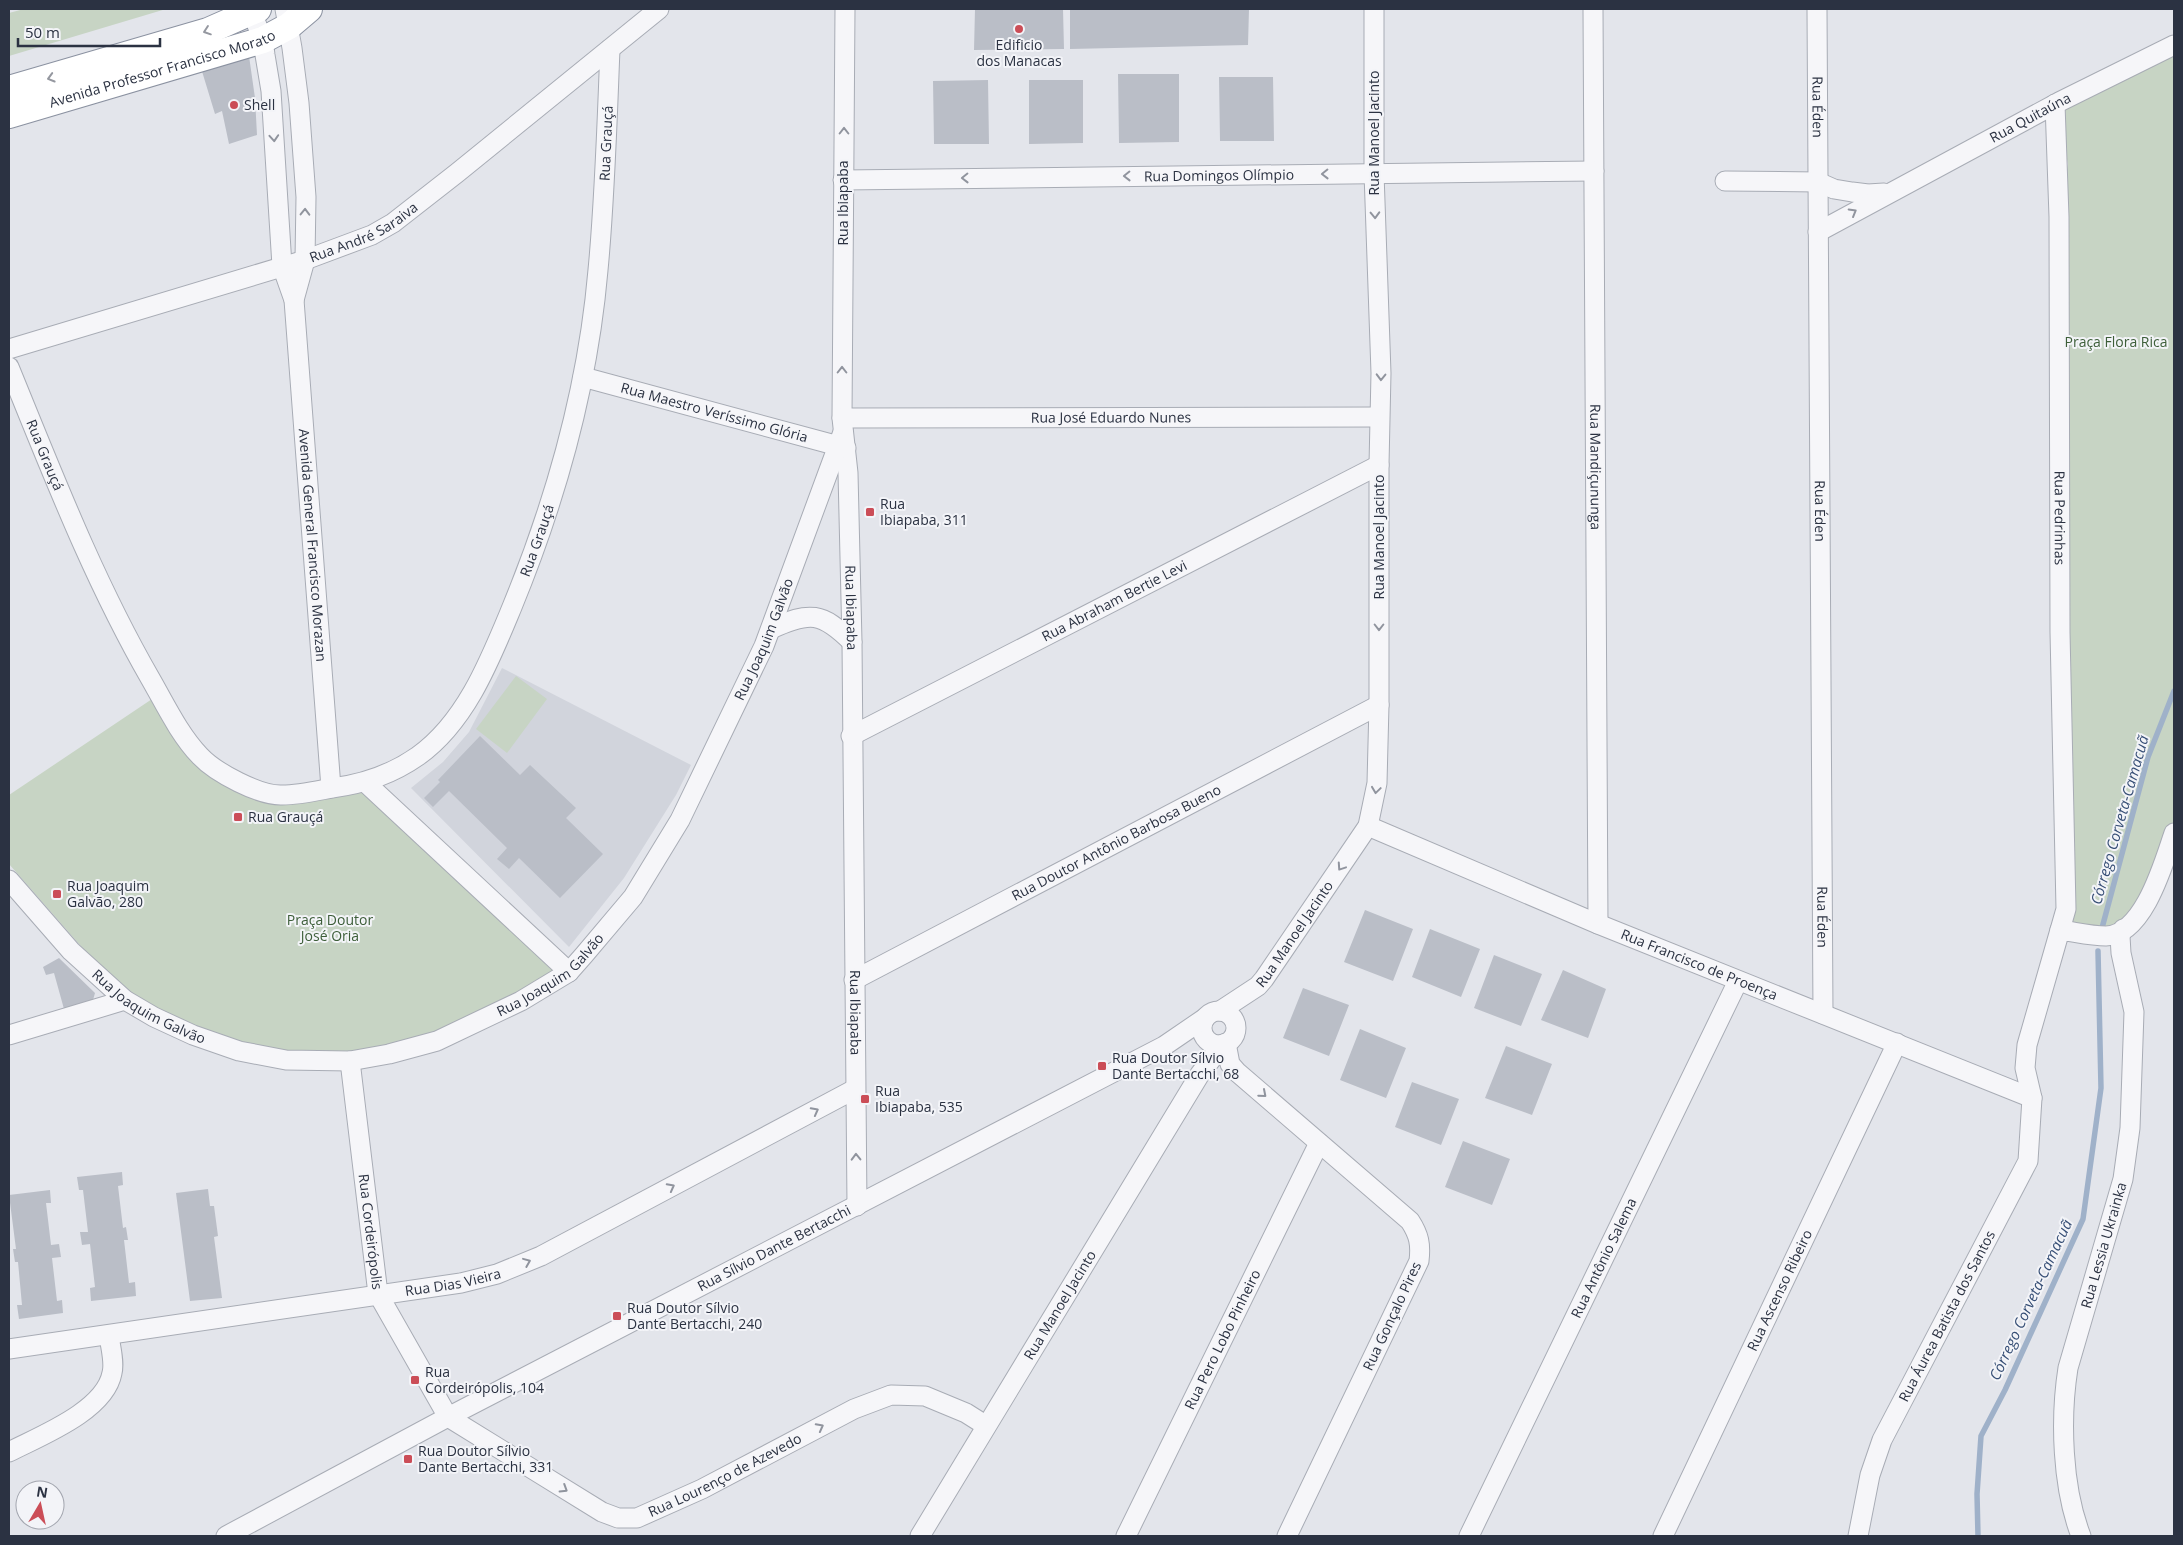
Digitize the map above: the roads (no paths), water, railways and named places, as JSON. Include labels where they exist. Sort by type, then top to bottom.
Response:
[{"type":"highway","name":"Avenida Professor Francisco Morato","points":[[9,115],[263,40],[287,17],[309,9]]},
{"type":"highway","name":"Avenida Professor Francisco Morato","points":[[9,89],[208,31],[255,11]]},
{"type":"street","name":"Rua André Saraiva","points":[[9,349],[305,260],[372,235],[393,223],[660,9]]},
{"type":"street","name":"Rua Ibiapaba","points":[[845,9],[842,436],[852,642],[851,736],[857,1206]]},
{"type":"street","name":"Rua Manoel Jacinto","points":[[1213,1014],[1258,986],[1264,980],[1368,826],[1377,783],[1379,706],[1378,465],[1381,373],[1374,173],[1374,9]]},
{"type":"street","name":"Rua Mandiçununga","points":[[1593,9],[1598,924]]},
{"type":"street","name":"Rua Éden","points":[[1817,9],[1823,1014]]},
{"type":"street","name":"Avenida General Francisco Morazan","points":[[255,11],[263,40],[271,91],[282,266],[294,300],[331,788]]},
{"type":"street","name":"Avenida General Francisco Morazan","points":[[287,17],[299,103],[305,187],[305,260],[294,300]]},
{"type":"street","name":"Rua Quitaúna","points":[[1818,232],[1888,192],[2055,104],[2174,45]]},
{"type":"street","name":"Rua Grauçá","points":[[9,366],[53,477],[125,634],[176,723],[201,757],[230,777],[256,789],[280,796],[366,783],[418,756],[442,734],[463,708],[496,646],[529,564],[560,470],[583,377],[598,271],[610,49]]},
{"type":"street","name":"Rua Pedrinhas","points":[[2032,1098],[2025,1068],[2027,1044],[2066,908],[2060,632],[2059,217],[2055,104]]},
{"type":"street","name":"Rua Domingos Olímpio","points":[[843,180],[1594,171]]},
{"type":"street","name":"Rua Quitaúna","points":[[1725,181],[1818,182],[1852,192],[1868,194],[1888,192]]},
{"type":"street","name":"Rua Maestro Veríssimo Glória","points":[[583,377],[842,436]]},
{"type":"street","name":"Rua José Eduardo Nunes","points":[[842,436],[1379,417]]},
{"type":"street","name":"Rua Joaquim Galvão","points":[[9,880],[71,951],[125,1000],[154,1017],[193,1035],[239,1051],[286,1060],[350,1061],[389,1054],[437,1041],[521,1001],[569,972],[632,897],[680,820],[771,629],[842,436]]},
{"type":"street","name":"Rua Abraham Bertie Levi","points":[[851,736],[1378,465]]},
{"type":"street","points":[[771,629],[793,619],[816,617],[834,624],[852,642]]},
{"type":"street","name":"Rua Doutor Antônio Barbosa Bueno","points":[[854,980],[1379,706]]},
{"type":"street","points":[[366,783],[569,972]]},
{"type":"street","name":"Rua Francisco de Proença","points":[[1368,826],[1598,924],[2032,1098]]},
{"type":"street","points":[[2060,930],[2115,933],[2143,912],[2174,832]]},
{"type":"street","name":"Rua Lessia Ukrainka","points":[[2081,1536],[2068,1478],[2063,1400],[2068,1368],[2123,1179],[2130,1128],[2134,1012],[2121,953],[2120,936],[2115,933]]},
{"type":"street","name":"Rua Antônio Salema","points":[[1469,1536],[1738,981]]},
{"type":"street","points":[[9,1035],[125,1000]]},
{"type":"street","points":[[1213,1014],[1230,1015],[1236,1024],[1235,1034],[1218,1043],[1203,1034],[1213,1014]]},
{"type":"street","name":"Rua Sílvio Dante Bertacchi","points":[[226,1536],[448,1417],[1164,1046],[1213,1014]]},
{"type":"street","name":"Rua Sílvio Dante Bertacchi","points":[[1164,1046],[1183,1041],[1218,1043]]},
{"type":"street","name":"Rua Manoel Jacinto","points":[[920,1536],[985,1425],[1218,1043]]},
{"type":"street","name":"Rua Gonçalo Pires","points":[[1218,1043],[1237,1072],[1410,1221],[1419,1235],[1421,1246],[1419,1261],[1287,1536]]},
{"type":"street","name":"Rua Ascenso Ribeiro","points":[[1663,1536],[1897,1043]]},
{"type":"street","name":"Rua Cordeirópolis","points":[[350,1061],[378,1294],[448,1417]]},
{"type":"street","name":"Rua Dias Vieira","points":[[9,1349],[460,1283],[496,1274],[541,1256],[855,1090]]},
{"type":"street","name":"Rua Áurea Batista dos Santos","points":[[1858,1536],[1870,1476],[1882,1440],[2028,1161],[2032,1098]]},
{"type":"street","name":"Rua Pero Lobo Pinheiro","points":[[1126,1536],[1319,1143]]},
{"type":"street","points":[[9,1452],[87,1410],[107,1389],[113,1371],[109,1335]]},
{"type":"street","name":"Rua Lourenço de Azevedo","points":[[448,1417],[602,1512],[618,1518],[637,1518],[702,1489],[854,1409],[891,1395],[925,1396],[966,1413],[985,1425]]},
{"type":"waterway","name":"Córrego Corveta-Camacuã","points":[[2102,928],[2148,757],[2174,691]]},
{"type":"waterway","name":"Córrego Corveta-Camacuã","points":[[1978,1536],[1977,1494],[1981,1436],[2005,1390],[2083,1219],[2101,1088],[2098,951]]},
{"type":"place","name":"Edificio dos Manacas","points":[[1019,29]]},
{"type":"place","name":"Shell","points":[[234,105]]},
{"type":"place","name":"Rua Ibiapaba, 311","points":[[870,512]]},
{"type":"place","name":"Rua Grauçá","points":[[238,817]]},
{"type":"place","name":"Rua Joaquim Galvão, 280","points":[[57,894]]},
{"type":"place","name":"Rua Doutor Sílvio Dante Bertacchi, 68","points":[[1102,1066]]},
{"type":"place","name":"Rua Ibiapaba, 535","points":[[865,1099]]},
{"type":"place","name":"Rua Doutor Sílvio Dante Bertacchi, 240","points":[[617,1316]]},
{"type":"place","name":"Rua Cordeirópolis, 104","points":[[415,1380]]},
{"type":"place","name":"Rua Doutor Sílvio Dante Bertacchi, 331","points":[[408,1459]]},
{"type":"park label","name":"Praça Flora Rica","points":[[2116,342]]},
{"type":"park label","name":"Praça Doutor José Oria","points":[[330,928]]}]
